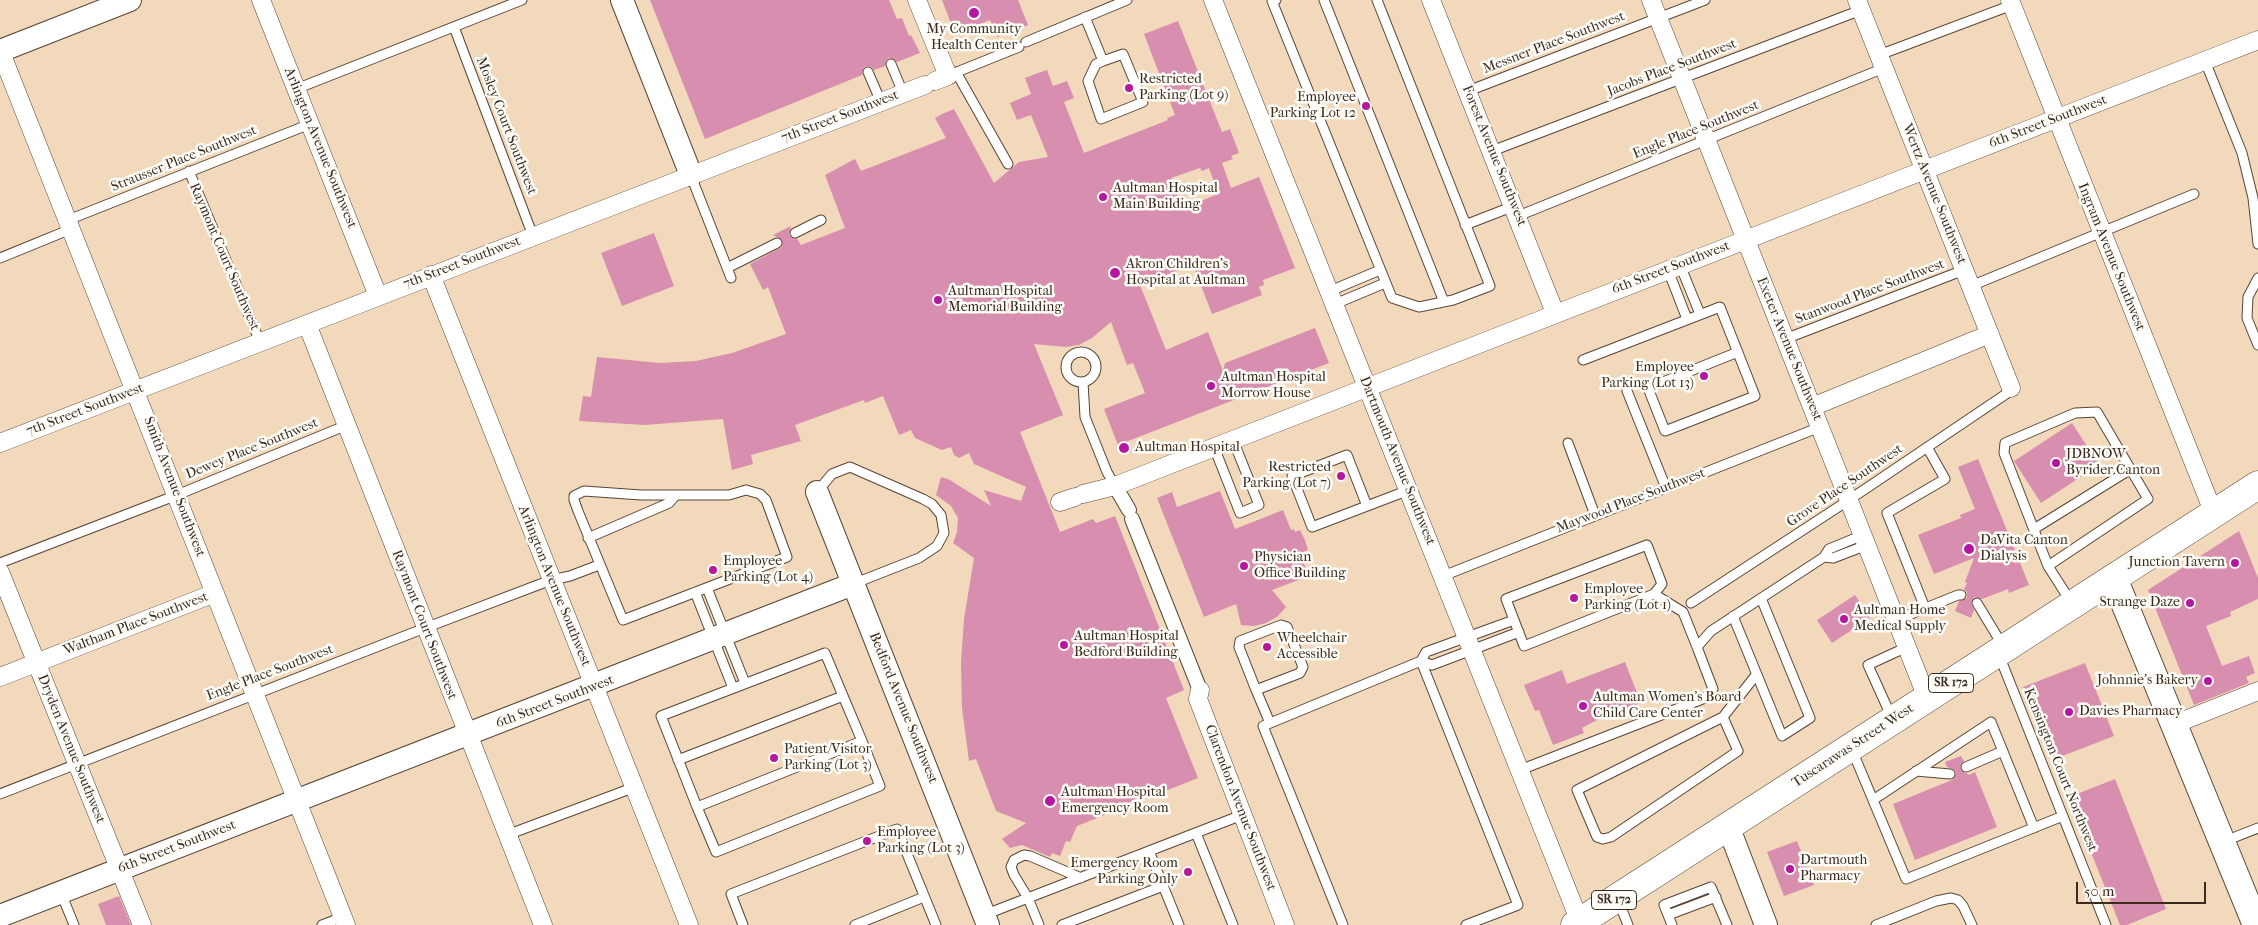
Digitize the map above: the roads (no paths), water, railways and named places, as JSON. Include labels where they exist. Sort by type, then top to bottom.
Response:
[{"type":"main road","name":"Tuscarawas Street West","points":[[1578,923],[2258,485]]},
{"type":"main road","points":[[2114,578],[2175,724],[2252,924]]},
{"type":"street","points":[[0,50],[130,0]]},
{"type":"street","name":"Arlington Avenue Southwest","points":[[261,0],[378,296]]},
{"type":"street","points":[[622,0],[690,175]]},
{"type":"street","points":[[917,0],[941,78]]},
{"type":"street","name":"Dartmouth Avenue Southwest","points":[[1213,0],[1470,643],[1578,923]]},
{"type":"street","name":"Forest Avenue Southwest","points":[[1432,0],[1555,313]]},
{"type":"street","name":"Exeter Avenue Southwest","points":[[1651,0],[1927,698]]},
{"type":"street","name":"Ingram Avenue Southwest","points":[[2011,3],[2214,514]]},
{"type":"street","name":"Wertz Avenue Southwest","points":[[1859,5],[2011,388]]},
{"type":"street","name":"6th Street Southwest","points":[[1073,498],[1115,486],[2258,40]]},
{"type":"street","name":"Smith Avenue Southwest","points":[[0,50],[345,921]]},
{"type":"street","name":"7th Street Southwest","points":[[0,443],[941,78]]},
{"type":"street","name":"Arlington Avenue Southwest","points":[[432,275],[689,925]]},
{"type":"street","name":"Raymont Court Southwest","points":[[307,324],[543,925]]},
{"type":"street","points":[[1812,407],[1990,334]]},
{"type":"street","points":[[1115,486],[1131,514],[1200,690]]},
{"type":"street","name":"Bedford Avenue Southwest","points":[[817,492],[986,920]]},
{"type":"street","name":"Dryden Avenue Southwest","points":[[0,572],[142,925]]},
{"type":"street","name":"6th Street Southwest","points":[[0,916],[853,584]]},
{"type":"street","name":"Waltham Place Southwest","points":[[0,677],[215,593]]},
{"type":"street","name":"Clarendon Avenue Southwest","points":[[1200,690],[1198,699],[1285,925]]},
{"type":"street","points":[[2175,724],[2258,691]]},
{"type":"street","points":[[1728,826],[1766,925]]},
{"type":"lane","points":[[296,89],[522,0]]},
{"type":"lane","name":"7th Street Southwest","points":[[941,78],[1127,0]]},
{"type":"lane","points":[[1276,0],[1272,1],[1385,283],[1392,298],[1419,307],[1444,302],[1490,286],[1377,0]]},
{"type":"lane","points":[[1324,0],[1444,302]]},
{"type":"lane","name":"Messner Place Southwest","points":[[1468,91],[1705,0]]},
{"type":"lane","name":"Engle Place Southwest","points":[[1465,225],[1516,211],[1707,141],[2011,3]]},
{"type":"lane","name":"Jacobs Place Southwest","points":[[1492,152],[1682,80],[1859,5]]},
{"type":"lane","points":[[1085,17],[1103,61]]},
{"type":"lane","name":"Mosley Court Southwest","points":[[454,27],[533,236]]},
{"type":"lane","points":[[1123,54],[1143,102],[1101,118],[1088,81],[1096,64],[1103,61],[1123,54]]},
{"type":"lane","points":[[2205,61],[2242,152],[2254,198],[2258,244]]},
{"type":"lane","points":[[891,64],[903,93]]},
{"type":"lane","points":[[868,72],[881,102]]},
{"type":"lane","points":[[941,78],[1008,164]]},
{"type":"lane","name":"Strausser Place Southwest","points":[[0,258],[188,171],[310,124]]},
{"type":"lane","name":"Raymont Court Southwest","points":[[188,171],[260,342]]},
{"type":"lane","points":[[690,175],[731,278]]},
{"type":"lane","name":"Stanwood Place Southwest","points":[[1785,339],[2102,232],[2194,194]]},
{"type":"lane","points":[[795,234],[821,220]]},
{"type":"lane","points":[[727,268],[777,243]]},
{"type":"lane","points":[[1674,267],[1700,314]]},
{"type":"lane","points":[[1674,267],[1688,319]]},
{"type":"lane","points":[[1332,297],[1380,270]]},
{"type":"lane","points":[[2258,278],[2248,298],[2247,318],[2258,345]]},
{"type":"lane","points":[[1332,297],[1385,283]]},
{"type":"lane","points":[[1582,360],[1720,307],[1738,352],[1755,396],[1665,432],[1648,388],[1738,352]]},
{"type":"lane","points":[[1083,382],[1085,417],[1107,472],[1115,486]]},
{"type":"lane","name":"Grove Place Southwest","points":[[1692,603],[1849,500],[2009,392],[2011,388]]},
{"type":"lane","points":[[1627,391],[1666,488]]},
{"type":"lane","points":[[2048,566],[2148,499],[2097,412],[2075,413],[2005,443],[2004,453],[2048,566],[2073,604]]},
{"type":"lane","name":"Dewey Place Southwest","points":[[0,563],[347,425]]},
{"type":"lane","name":"Maywood Place Southwest","points":[[1443,576],[1820,427]]},
{"type":"lane","points":[[1214,447],[1240,513],[1259,506],[1233,440]]},
{"type":"lane","points":[[1568,443],[1595,515]]},
{"type":"lane","points":[[1926,608],[1887,513],[1945,479],[1927,447]]},
{"type":"lane","points":[[1367,506],[1347,455],[1292,476],[1312,527],[1409,490]]},
{"type":"lane","name":"6th Street Southwest","points":[[817,492],[832,474],[850,467],[924,499],[932,504],[941,515],[944,533],[937,546],[919,558],[853,584]]},
{"type":"lane","points":[[2034,529],[2130,469]]},
{"type":"lane","points":[[746,490],[760,494],[770,506],[787,557],[623,620],[588,538],[574,496],[584,491],[641,495],[676,495],[728,495],[746,490]]},
{"type":"lane","points":[[588,538],[669,503],[676,495]]},
{"type":"lane","points":[[1697,647],[1711,631],[1824,557],[1833,558],[1865,540]]},
{"type":"lane","points":[[1646,545],[1662,584],[1654,594],[1524,646],[1514,620],[1506,599],[1646,545]]},
{"type":"lane","name":"Engle Place Southwest","points":[[0,794],[425,628],[551,580],[570,576],[599,565]]},
{"type":"lane","points":[[707,588],[733,688]]},
{"type":"lane","points":[[695,592],[746,683]]},
{"type":"lane","points":[[1520,770],[1705,698],[1712,689],[1683,612],[1654,594]]},
{"type":"lane","points":[[1896,620],[1958,594],[1961,596]]},
{"type":"lane","points":[[1730,618],[1782,736],[1810,718],[1761,598]]},
{"type":"lane","name":"Kensington Court Northwest","points":[[1977,603],[2002,650],[2063,816],[2106,925]]},
{"type":"lane","points":[[1343,925],[1263,726],[1421,661],[1432,664],[1514,620]]},
{"type":"lane","points":[[1256,690],[1300,673],[1303,667],[1287,627],[1281,625],[1240,641],[1239,647],[1256,690],[1270,723]]},
{"type":"lane","points":[[1421,661],[1426,652],[1519,632]]},
{"type":"lane","points":[[1893,720],[1868,665],[1907,647]]},
{"type":"lane","points":[[825,653],[880,786],[716,852],[661,716],[746,683],[825,653]]},
{"type":"lane","points":[[1421,661],[1518,905],[1466,925]]},
{"type":"lane","points":[[1723,716],[1738,751],[1611,837],[1603,839],[1597,837],[1577,790],[1723,716],[1756,675]]},
{"type":"lane","points":[[678,760],[843,696]]},
{"type":"lane","points":[[1873,800],[1990,722],[2034,828]]},
{"type":"lane","points":[[697,807],[862,742]]},
{"type":"lane","points":[[1851,748],[1906,879],[2063,816]]},
{"type":"lane","points":[[1966,767],[2002,751]]},
{"type":"lane","points":[[1916,771],[1950,774]]},
{"type":"lane","points":[[507,835],[635,787]]},
{"type":"lane","points":[[986,920],[1028,898],[1242,815]]},
{"type":"lane","points":[[2222,842],[2258,828]]},
{"type":"lane","points":[[743,925],[731,894],[897,829],[936,925]]},
{"type":"lane","points":[[1196,833],[1233,925]]},
{"type":"lane","points":[[1149,851],[1179,925]]},
{"type":"lane","points":[[1039,925],[1028,898],[1012,870],[1012,862],[1018,856],[1030,856],[1081,878]]},
{"type":"lane","points":[[1062,925],[1163,886]]},
{"type":"lane","points":[[1672,925],[1664,905],[1712,887],[1726,925]]},
{"type":"lane","points":[[61,892],[74,925]]},
{"type":"lane","points":[[855,925],[924,897]]},
{"type":"lane","points":[[1617,897],[1628,925]]},
{"type":"lane","points":[[1668,915],[1716,897]]},
{"type":"lane","points":[[1876,925],[1944,899],[1958,900],[1972,925]]},
{"type":"lane","points":[[322,925],[345,921]]},
{"type":"place","name":"My Community Health Center","points":[[974,13]]},
{"type":"place","name":"Restricted Parking (Lot 9)","points":[[1129,88]]},
{"type":"place","name":"Employee Parking Lot 12","points":[[1366,106]]},
{"type":"place","name":"Aultman Hospital Main Building","points":[[1103,197]]},
{"type":"place","name":"Akron Children's Hospital at Aultman","points":[[1115,273]]},
{"type":"place","name":"Aultman Hospital Memorial Building","points":[[938,300]]},
{"type":"place","name":"Employee Parking (Lot 13)","points":[[1704,376]]},
{"type":"place","name":"Aultman Hospital Morrow House","points":[[1211,386]]},
{"type":"place","name":"Aultman Hospital","points":[[1124,448]]},
{"type":"place","name":"JDBNOW Byrider Canton","points":[[2056,463]]},
{"type":"place","name":"Restricted Parking (Lot 7)","points":[[1341,476]]},
{"type":"place","name":"DaVita Canton Dialysis","points":[[1969,549]]},
{"type":"place","name":"Junction Tavern","points":[[2235,563]]},
{"type":"place","name":"Physician Office Building","points":[[1244,566]]},
{"type":"place","name":"Employee Parking (Lot 4)","points":[[713,570]]},
{"type":"place","name":"Employee Parking (Lot 1)","points":[[1574,598]]},
{"type":"place","name":"Strange Daze","points":[[2190,603]]},
{"type":"place","name":"Aultman Home Medical Supply","points":[[1844,619]]},
{"type":"place","name":"Aultman Hospital Bedford Building","points":[[1064,645]]},
{"type":"place","name":"Wheelchair Accessible","points":[[1267,647]]},
{"type":"place","name":"Johnnie's Bakery","points":[[2208,681]]},
{"type":"place","name":"Aultman Women's Board Child Care Center","points":[[1583,706]]},
{"type":"place","name":"Davies Pharmacy","points":[[2069,712]]},
{"type":"place","name":"Patient/Visitor Parking (Lot 3)","points":[[774,758]]},
{"type":"place","name":"Aultman Hospital Emergency Room","points":[[1050,801]]},
{"type":"place","name":"Employee Parking (Lot 3)","points":[[867,841]]},
{"type":"place","name":"Dartmouth Pharmacy","points":[[1790,869]]},
{"type":"place","name":"Emergency Room Parking Only","points":[[1188,872]]}]
